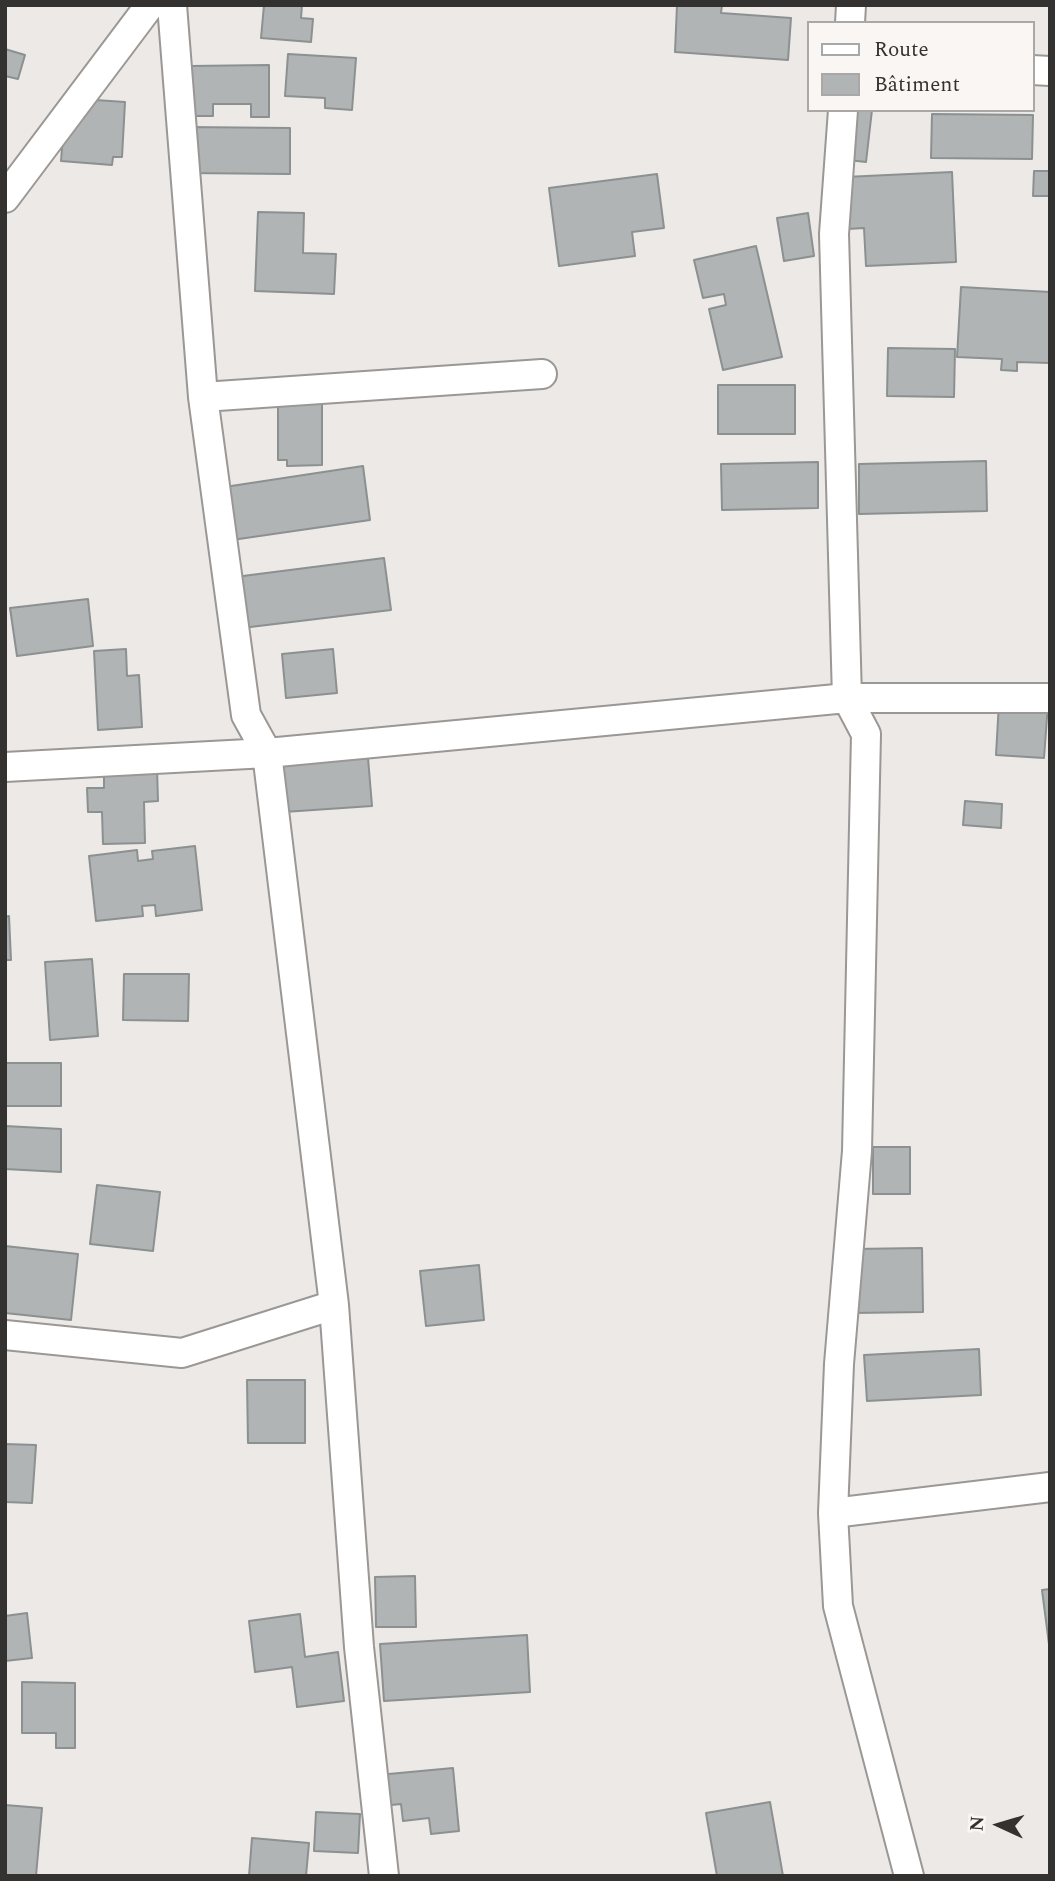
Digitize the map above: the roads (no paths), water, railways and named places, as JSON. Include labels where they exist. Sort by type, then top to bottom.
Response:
[{"type":"street","points":[[5,198],[150,5]]},
{"type":"street","points":[[172,5],[203,397],[246,715],[267,753],[334,1305],[359,1647],[384,1876]]},
{"type":"street","points":[[843,112],[834,234],[847,698],[866,734],[857,1151],[840,1350],[833,1513],[838,1606],[909,1876]]},
{"type":"street","points":[[203,397],[542,374]]},
{"type":"street","points":[[5,767],[267,753],[847,698],[1050,698]]},
{"type":"street","points":[[5,1335],[182,1353],[334,1305]]},
{"type":"street","points":[[833,1513],[1050,1487]]}]
